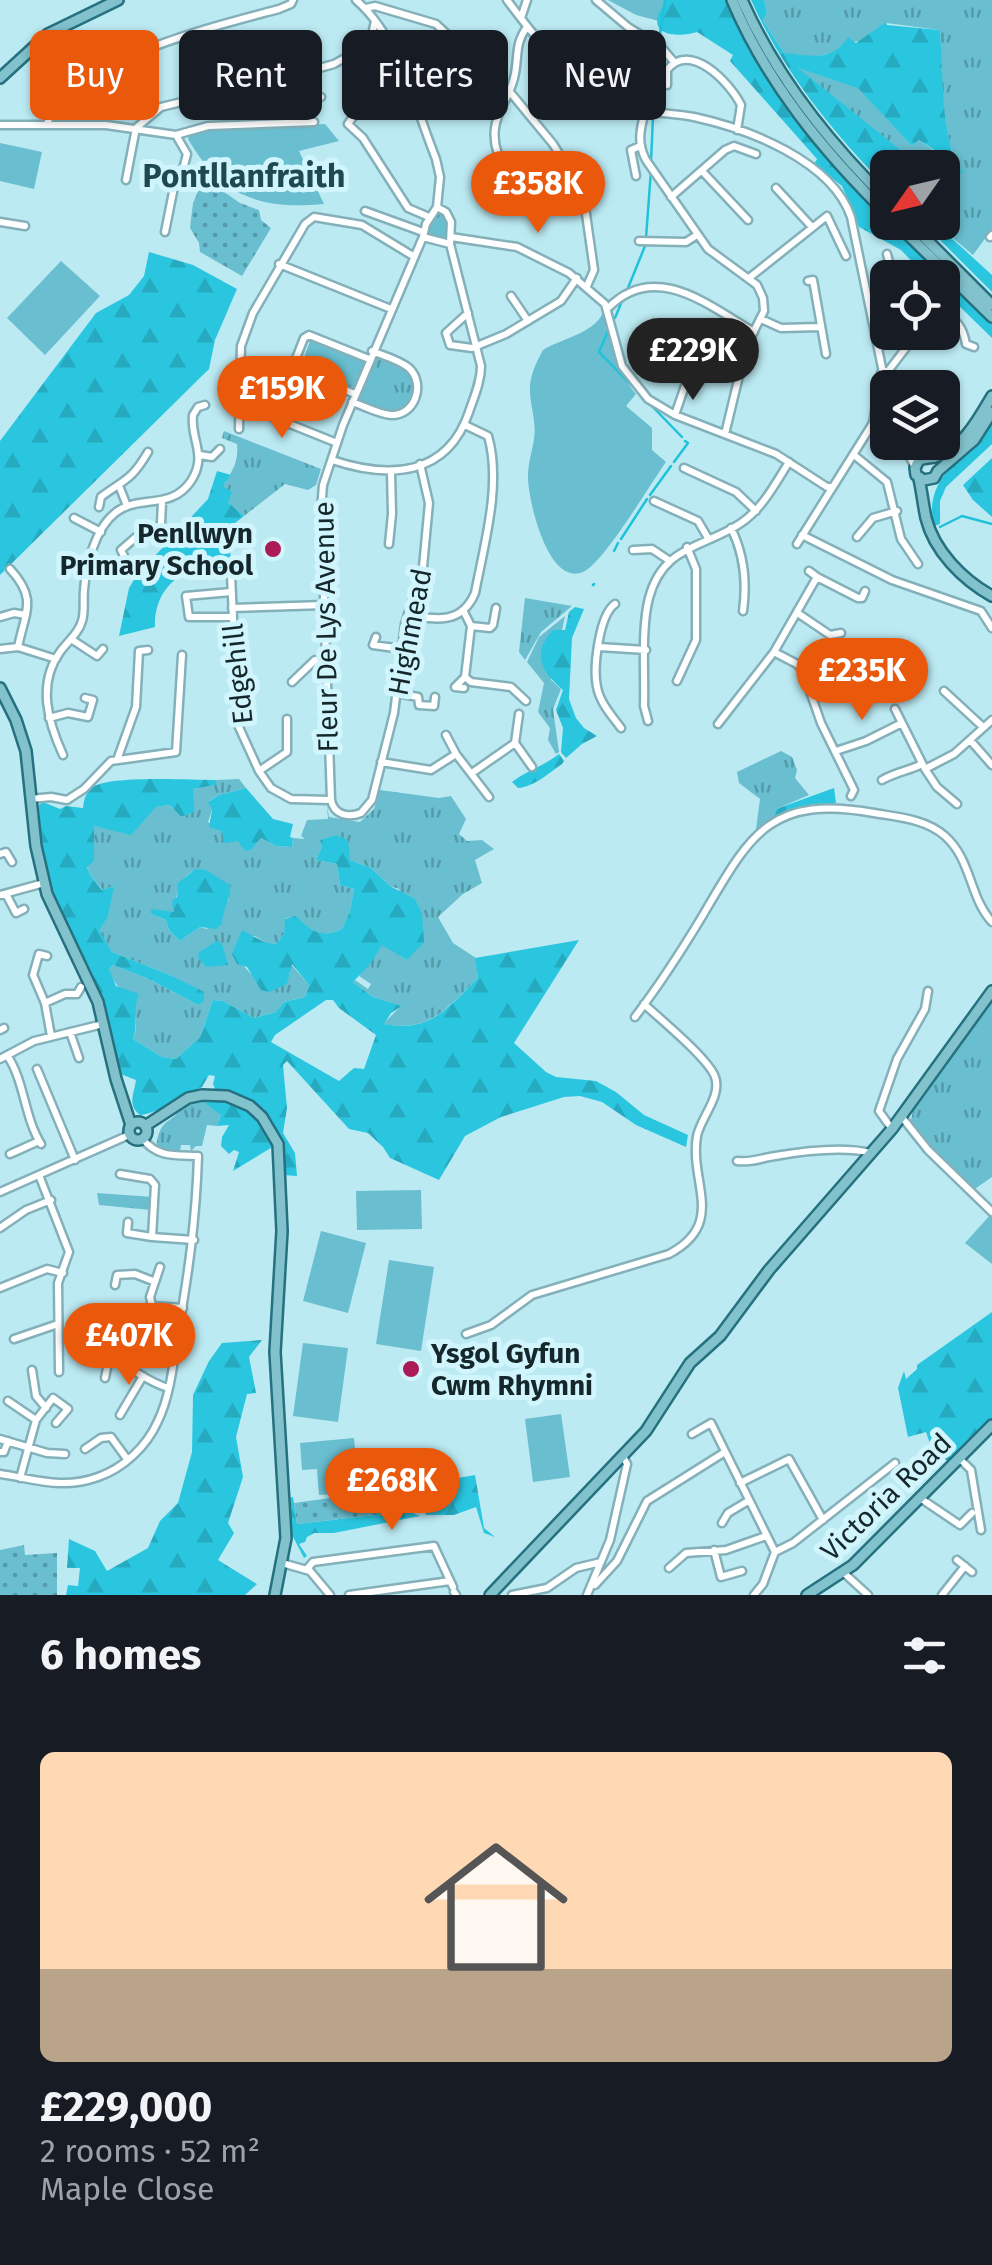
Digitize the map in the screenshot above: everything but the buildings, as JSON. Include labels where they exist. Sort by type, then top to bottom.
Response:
[{"type":"main road","points":[[0,78],[48,34],[118,0]]},
{"type":"main road","points":[[732,0],[766,66],[800,118],[870,197]]},
{"type":"main road","points":[[742,0],[773,60],[802,104],[870,183]]},
{"type":"main road","points":[[913,240],[992,317]]},
{"type":"main road","points":[[927,240],[992,305]]},
{"type":"main road","points":[[960,438],[968,433],[992,396]]},
{"type":"main road","points":[[916,472],[928,480],[974,440],[992,412]]},
{"type":"main road","points":[[916,472],[926,460]]},
{"type":"main road","points":[[929,460],[937,472]]},
{"type":"main road","points":[[916,472],[931,532],[946,557],[974,585],[992,596]]},
{"type":"main road","points":[[924,499],[937,472]]},
{"type":"main road","points":[[0,688],[26,751],[44,883],[88,977],[116,1080],[136,1127],[134,1140],[143,1139]]},
{"type":"main road","points":[[491,1595],[646,1432],[690,1363],[720,1336],[769,1270],[892,1129],[992,992]]},
{"type":"main road","points":[[136,1127],[188,1098],[227,1096],[262,1116],[278,1144],[282,1232],[275,1352],[286,1538],[275,1595]]},
{"type":"main road","name":"Victoria Road","points":[[806,1595],[844,1573],[992,1425]]},
{"type":"street","points":[[47,124],[64,98],[80,84],[127,58],[159,44],[279,9],[294,0]]},
{"type":"street","points":[[356,0],[381,30]]},
{"type":"street","points":[[507,0],[530,30]]},
{"type":"street","points":[[521,19],[527,0]]},
{"type":"street","points":[[596,0],[628,27],[662,48],[674,62]]},
{"type":"street","points":[[366,8],[375,6],[432,22],[510,92],[553,144],[583,201],[594,270],[587,286]]},
{"type":"street","points":[[373,30],[375,20]]},
{"type":"street","points":[[527,27],[518,39],[514,78],[494,129],[501,161],[523,188],[542,200],[583,201]]},
{"type":"street","points":[[667,85],[667,70],[674,62],[689,59],[725,82],[742,105],[737,130]]},
{"type":"street","points":[[126,180],[136,128],[161,108],[179,103]]},
{"type":"street","points":[[666,114],[694,117],[737,130],[828,178],[845,201],[853,224],[880,370]]},
{"type":"street","points":[[351,120],[348,124],[363,138],[408,208],[429,217]]},
{"type":"street","points":[[332,460],[356,468],[391,472],[443,455],[455,444],[480,379],[477,346],[450,240],[448,215],[437,207],[438,166],[420,120]]},
{"type":"street","points":[[644,120],[640,146],[646,160],[708,248],[758,285],[763,298],[762,319],[746,347],[725,434]]},
{"type":"street","points":[[0,125],[136,128],[176,135],[208,126],[314,122]]},
{"type":"street","points":[[165,232],[174,187],[187,154],[176,135]]},
{"type":"street","points":[[636,176],[631,150],[640,146]]},
{"type":"street","points":[[671,197],[734,146],[756,154]]},
{"type":"street","points":[[702,170],[748,220]]},
{"type":"street","points":[[776,188],[810,226]]},
{"type":"street","name":"Fleur De Lys Avenue","points":[[331,800],[320,509],[323,484],[371,355],[429,217],[437,207]]},
{"type":"street","points":[[365,211],[423,235],[518,247],[547,260],[577,278],[608,308],[618,353],[629,377],[648,399],[675,415],[789,462],[832,487]]},
{"type":"street","points":[[750,278],[810,226],[828,216],[846,256]]},
{"type":"street","points":[[239,429],[242,346],[253,313],[310,218],[362,225],[413,256]]},
{"type":"street","points":[[0,222],[25,226]]},
{"type":"street","points":[[639,241],[686,242],[697,234]]},
{"type":"street","points":[[886,254],[889,260]]},
{"type":"street","points":[[280,264],[391,309]]},
{"type":"street","points":[[468,313],[446,332],[450,345],[477,346],[528,321],[562,301],[577,278]]},
{"type":"street","points":[[808,281],[813,280],[826,354]]},
{"type":"street","points":[[608,308],[622,294],[673,287],[754,332]]},
{"type":"street","points":[[510,296],[528,321]]},
{"type":"street","points":[[762,319],[781,328],[820,327]]},
{"type":"street","points":[[960,324],[966,344],[974,347]]},
{"type":"street","points":[[675,415],[704,333]]},
{"type":"street","points":[[309,336],[412,370],[418,385],[415,400],[406,411],[390,415],[354,398],[297,371],[294,366],[304,338],[309,336]]},
{"type":"street","points":[[665,340],[697,352]]},
{"type":"street","points":[[889,370],[904,350]]},
{"type":"street","points":[[902,354],[914,360]]},
{"type":"street","points":[[62,754],[49,718],[46,692],[56,660],[83,620],[86,573],[101,532],[114,513],[127,506],[162,502],[188,486],[200,454],[192,423],[199,404]]},
{"type":"street","points":[[240,404],[337,443]]},
{"type":"street","points":[[408,615],[444,620],[464,612],[475,593],[490,498],[492,450],[488,436],[464,424]]},
{"type":"street","points":[[797,544],[870,429]]},
{"type":"street","points":[[200,454],[213,460],[220,449]]},
{"type":"street","points":[[97,502],[136,472],[149,450]]},
{"type":"street","points":[[854,456],[884,478],[897,511],[901,539],[918,564]]},
{"type":"street","points":[[911,460],[916,472]]},
{"type":"street","points":[[648,720],[644,706],[648,599],[657,578],[687,548],[731,528],[756,510],[789,462]]},
{"type":"street","name":"Highmead","points":[[331,800],[335,810],[349,816],[366,810],[372,800],[397,693],[408,615],[423,567],[429,503],[420,464]]},
{"type":"street","points":[[684,468],[726,486],[756,510]]},
{"type":"street","points":[[389,544],[391,472]]},
{"type":"street","points":[[120,488],[127,506]]},
{"type":"street","points":[[654,501],[698,521],[708,538]]},
{"type":"street","points":[[124,556],[121,550],[130,542],[161,524],[162,502]]},
{"type":"street","points":[[857,538],[873,518],[897,511]]},
{"type":"street","points":[[76,522],[101,532]]},
{"type":"street","points":[[731,528],[742,552],[743,611]]},
{"type":"street","points":[[802,535],[892,580],[981,611],[992,628]]},
{"type":"street","points":[[632,550],[652,548],[670,561]]},
{"type":"street","points":[[677,682],[696,640],[696,569],[687,548]]},
{"type":"street","points":[[900,558],[910,552]]},
{"type":"street","points":[[10,570],[23,577],[29,598],[18,647]]},
{"type":"street","points":[[809,571],[858,598],[866,590]]},
{"type":"street","name":"Edgehill","points":[[230,575],[238,725],[271,788],[291,799],[331,800]]},
{"type":"street","points":[[718,724],[774,652],[817,577]]},
{"type":"street","points":[[232,592],[186,596],[185,605],[189,617],[232,617]]},
{"type":"street","points":[[615,604],[602,612],[596,674],[598,692],[621,728]]},
{"type":"street","points":[[232,608],[324,605]]},
{"type":"street","points":[[471,626],[490,628],[496,608]]},
{"type":"street","points":[[464,612],[471,626],[465,677],[455,687],[464,688]]},
{"type":"street","points":[[798,614],[829,639],[841,634]]},
{"type":"street","points":[[0,617],[26,615]]},
{"type":"street","points":[[376,636],[373,645],[402,650]]},
{"type":"street","points":[[72,639],[96,656],[103,649]]},
{"type":"street","points":[[0,650],[18,647],[56,660]]},
{"type":"street","points":[[599,648],[646,650]]},
{"type":"street","points":[[118,760],[136,707],[140,651],[148,650]]},
{"type":"street","points":[[774,652],[803,671],[820,723],[854,790],[851,796]]},
{"type":"street","points":[[30,799],[52,796],[67,800],[84,789],[100,768],[118,760],[176,752],[182,655]]},
{"type":"street","points":[[292,682],[316,660],[326,661]]},
{"type":"street","points":[[465,677],[471,682],[510,687],[523,708],[515,742],[472,773]]},
{"type":"street","points":[[944,690],[983,727]]},
{"type":"street","points":[[397,693],[418,697],[419,705],[434,706],[435,697]]},
{"type":"street","points":[[49,718],[68,713],[88,717],[93,700],[85,698]]},
{"type":"street","points":[[895,708],[924,767],[937,787],[957,804]]},
{"type":"street","name":"Edgehill","points":[[259,771],[287,752],[288,719]]},
{"type":"street","points":[[882,780],[900,770],[924,767],[954,754],[992,720]]},
{"type":"street","points":[[836,751],[902,723]]},
{"type":"street","points":[[446,735],[490,797]]},
{"type":"street","points":[[970,740],[992,764]]},
{"type":"street","points":[[515,742],[532,766]]},
{"type":"street","points":[[381,762],[430,770],[456,754]]},
{"type":"street","points":[[635,1017],[737,855],[770,824],[808,809],[848,808],[923,822],[937,829],[960,854],[981,907],[992,922]]},
{"type":"street","points":[[0,854],[6,852],[12,862]]},
{"type":"street","points":[[16,914],[3,895],[44,883]]},
{"type":"street","points":[[47,956],[39,954],[33,974],[52,1036]]},
{"type":"street","points":[[45,1003],[65,994],[77,994],[81,987]]},
{"type":"street","points":[[892,1129],[879,1111],[898,1059],[925,1009],[928,991]]},
{"type":"street","points":[[466,1334],[491,1325],[532,1295],[669,1254],[697,1228],[704,1201],[696,1146],[715,1092],[716,1077],[644,1004]]},
{"type":"street","points":[[10,1154],[40,1142],[14,1066],[4,1057],[52,1036],[103,1024]]},
{"type":"street","points":[[70,1032],[79,1058]]},
{"type":"street","points":[[37,1069],[45,1078],[76,1160]]},
{"type":"street","points":[[902,1116],[914,1135],[992,1212]]},
{"type":"street","points":[[0,1192],[76,1160],[136,1127]]},
{"type":"street","points":[[0,1474],[53,1485],[100,1477],[128,1460],[158,1423],[168,1388],[194,1240],[198,1156],[163,1154],[143,1139]]},
{"type":"street","points":[[736,1161],[754,1163],[772,1156],[856,1150],[871,1153]]},
{"type":"street","points":[[120,1174],[150,1179],[155,1185],[152,1237]]},
{"type":"street","points":[[39,1175],[69,1252],[58,1283],[58,1372]]},
{"type":"street","points":[[0,1228],[26,1210],[51,1200]]},
{"type":"street","points":[[128,1222],[126,1233],[194,1240]]},
{"type":"street","points":[[152,1306],[153,1280],[160,1266]]},
{"type":"street","points":[[0,1288],[46,1269],[62,1273]]},
{"type":"street","points":[[114,1286],[117,1275],[135,1274],[153,1280]]},
{"type":"street","points":[[91,1312],[130,1318],[152,1306],[183,1308]]},
{"type":"street","points":[[138,1314],[142,1334]]},
{"type":"street","points":[[107,1327],[110,1316]]},
{"type":"street","points":[[14,1339],[58,1324]]},
{"type":"street","points":[[96,1356],[119,1360],[151,1382],[168,1388]]},
{"type":"street","points":[[105,1378],[110,1358]]},
{"type":"street","points":[[32,1370],[36,1396],[46,1408]]},
{"type":"street","points":[[120,1416],[143,1376]]},
{"type":"street","points":[[20,1478],[36,1420],[54,1398],[68,1409],[56,1423]]},
{"type":"street","points":[[8,1401],[36,1420]]},
{"type":"street","points":[[692,1434],[711,1423],[775,1552]]},
{"type":"street","points":[[85,1449],[110,1437],[128,1460]]},
{"type":"street","points":[[0,1452],[4,1452],[4,1440],[65,1454]]},
{"type":"street","points":[[596,1585],[617,1561],[647,1501],[725,1452]]},
{"type":"street","points":[[587,1595],[616,1520],[627,1464],[623,1456]]},
{"type":"street","points":[[960,1458],[972,1470],[982,1530]]},
{"type":"street","points":[[740,1484],[789,1459],[823,1520]]},
{"type":"street","points":[[754,1595],[763,1584],[775,1552],[896,1464]]},
{"type":"street","points":[[920,1498],[960,1525],[972,1513]]},
{"type":"street","points":[[722,1523],[728,1512],[748,1501]]},
{"type":"street","points":[[669,1568],[686,1553],[726,1550],[766,1536]]},
{"type":"street","points":[[676,1542],[686,1553]]},
{"type":"street","points":[[307,1569],[313,1562],[434,1546],[453,1589],[349,1595]]},
{"type":"street","points":[[714,1550],[721,1577],[742,1571]]},
{"type":"street","points":[[957,1560],[972,1572]]},
{"type":"street","points":[[512,1595],[548,1588],[576,1568],[602,1562]]},
{"type":"street","points":[[282,1563],[307,1569],[330,1595]]},
{"type":"street","points":[[942,1595],[965,1566]]},
{"type":"street","points":[[844,1573],[868,1595]]},
{"type":"green space","points":[[608,0],[666,0],[659,21],[636,15]]},
{"type":"green space","points":[[666,0],[728,0],[766,72],[799,123],[870,204],[870,233],[859,227],[842,186],[814,164],[817,159],[730,61],[733,55],[697,32],[666,32],[659,28],[658,15]]},
{"type":"green space","points":[[751,0],[764,0],[767,12],[763,21],[784,53],[827,54],[848,37],[856,43],[886,22],[940,30],[946,125],[952,150],[934,150],[919,140],[912,146],[858,88],[798,68],[900,150],[870,150],[870,170],[811,100],[764,27]]},
{"type":"green space","points":[[764,0],[992,0],[992,229],[973,255],[955,240],[960,240],[962,172],[960,150],[952,150],[946,124],[940,30],[886,23],[833,53],[807,58],[784,53],[763,21],[767,12]]},
{"type":"green space","points":[[795,67],[858,87],[912,146],[919,140],[933,150],[899,150]]},
{"type":"green space","points":[[325,124],[339,141],[299,151],[324,204],[280,204],[244,195],[214,174],[188,139],[191,132]]},
{"type":"green space","points":[[0,143],[42,152],[34,189],[0,181]]},
{"type":"green space","points":[[204,178],[240,203],[259,210],[261,220],[271,228],[242,276],[200,252],[190,228],[193,203]]},
{"type":"green space","points":[[441,212],[448,221],[444,241],[427,232]]},
{"type":"green space","points":[[883,240],[907,240],[928,260],[911,260]]},
{"type":"green space","points":[[940,240],[954,240],[992,275],[992,292]]},
{"type":"green space","points":[[149,252],[193,265],[237,289],[215,340],[209,369],[0,575],[0,441],[96,313],[129,295],[144,276]]},
{"type":"green space","points":[[61,261],[100,296],[45,355],[7,318]]},
{"type":"green space","points":[[960,291],[992,324],[992,338],[960,307]]},
{"type":"green space","points":[[604,309],[618,363],[636,394],[626,406],[652,428],[652,450],[666,462],[592,566],[571,573],[550,555],[532,504],[528,472],[535,433],[531,381],[543,350],[595,324]]},
{"type":"green space","points":[[310,341],[366,363],[354,392],[299,371]]},
{"type":"green space","points":[[372,357],[401,367],[412,378],[413,398],[398,413],[382,413],[354,401]]},
{"type":"green space","points":[[992,423],[992,444],[946,487],[940,501],[940,524],[934,526],[934,494],[940,481]]},
{"type":"green space","points":[[224,431],[321,469],[316,485],[308,490],[285,484],[244,516],[228,502],[222,486],[234,466],[237,450],[237,444],[222,438]]},
{"type":"green space","points":[[992,458],[992,517],[963,485]]},
{"type":"green space","points":[[217,471],[231,475],[222,486],[232,492],[228,502],[244,516],[231,526],[230,573],[198,571],[180,577],[162,595],[155,627],[119,636],[129,588],[208,499]]},
{"type":"green space","points":[[525,598],[572,606],[541,632],[525,660],[519,652]]},
{"type":"green space","points":[[575,607],[584,609],[572,638],[569,699],[576,718],[597,736],[566,758],[561,752],[563,728],[556,710],[563,690],[544,669],[541,655],[546,639],[553,630],[565,630],[569,612]]},
{"type":"green space","points":[[565,616],[562,630],[553,630],[551,680],[561,689],[553,709],[559,752],[556,754],[548,740],[550,728],[538,712],[544,683],[527,662],[539,637]]},
{"type":"green space","points":[[781,751],[792,757],[797,770],[795,778],[809,795],[776,809],[773,818],[756,829],[760,799],[739,783],[737,772]]},
{"type":"green space","points":[[559,754],[562,764],[536,782],[518,788],[512,782],[547,762]]},
{"type":"green space","points":[[239,779],[246,788],[209,801],[212,810],[208,822],[252,849],[261,838],[276,846],[292,847],[293,838],[305,839],[301,836],[307,820],[328,819],[327,807],[329,817],[360,822],[374,809],[380,790],[439,798],[451,796],[466,819],[459,834],[467,841],[482,840],[494,849],[475,860],[482,883],[438,917],[453,943],[476,958],[478,978],[437,1016],[414,1025],[383,1024],[401,1006],[373,997],[353,982],[368,989],[371,984],[359,976],[382,944],[407,960],[399,889],[371,868],[350,860],[336,835],[321,840],[316,860],[337,864],[340,885],[354,889],[342,929],[322,934],[296,917],[286,918],[284,934],[276,944],[255,936],[241,938],[233,954],[251,974],[290,974],[290,963],[309,985],[305,997],[284,1002],[276,1012],[254,1018],[223,1001],[213,1000],[200,1037],[176,1059],[162,1057],[133,1039],[136,1019],[108,970],[113,965],[198,1005],[204,993],[112,952],[98,930],[108,917],[113,886],[103,890],[87,866],[94,861],[94,826],[131,834],[155,807],[170,805],[181,817],[193,812],[193,789],[215,785],[216,780]],"holes":[[[194,870],[213,876],[229,900],[207,929],[200,927],[180,941],[169,930],[166,920],[151,914],[174,912],[179,888]]]},
{"type":"green space","points":[[216,780],[216,785],[193,789],[194,812],[181,817],[170,805],[156,807],[131,835],[94,826],[94,861],[87,867],[102,890],[114,886],[108,917],[99,930],[112,952],[204,992],[204,1001],[198,1005],[113,965],[109,969],[116,986],[139,994],[133,1039],[162,1057],[176,1059],[200,1037],[213,1000],[223,1001],[254,1018],[276,1012],[284,1002],[305,997],[309,985],[292,964],[287,984],[269,992],[261,990],[247,967],[237,964],[232,954],[242,930],[276,944],[284,934],[285,919],[296,916],[317,932],[342,929],[354,889],[340,885],[337,864],[316,860],[322,847],[320,840],[336,835],[348,840],[350,860],[371,868],[390,886],[415,899],[422,914],[424,942],[407,960],[382,945],[353,982],[373,997],[402,1006],[384,1024],[414,1025],[437,1016],[478,978],[475,958],[579,940],[514,1043],[546,1072],[556,1077],[596,1081],[644,1115],[688,1135],[686,1147],[636,1125],[602,1102],[580,1096],[564,1097],[501,1117],[465,1136],[439,1180],[390,1158],[368,1133],[349,1129],[287,1061],[283,1065],[287,1108],[283,1133],[295,1153],[297,1176],[283,1175],[273,1130],[259,1108],[234,1094],[216,1091],[215,1076],[209,1075],[202,1087],[171,1104],[140,1115],[132,1103],[136,1080],[118,1073],[114,1041],[90,969],[52,894],[40,846],[39,805],[43,802],[60,809],[83,808],[93,787],[116,781]],"holes":[[[326,1000],[333,1000],[376,1035],[364,1069],[354,1068],[339,1081],[271,1042],[275,1035]]]},
{"type":"green space","points":[[246,788],[273,819],[293,824],[292,847],[276,846],[261,838],[245,851],[238,841],[224,843],[222,831],[209,827],[212,810],[208,802]]},
{"type":"green space","points":[[834,788],[836,803],[816,804],[773,818],[776,809]]},
{"type":"green space","points":[[195,869],[206,870],[230,885],[230,895],[222,924],[216,929],[200,927],[180,941],[169,930],[166,920],[151,914],[151,909],[174,912],[172,901],[177,897],[178,883]]},
{"type":"green space","points":[[217,941],[222,944],[228,965],[206,967],[198,958],[199,952]]},
{"type":"green space","points":[[992,1002],[992,1177],[972,1191],[914,1131],[911,1120],[913,1111]]},
{"type":"green space","points":[[209,1099],[221,1115],[217,1126],[207,1125],[202,1146],[191,1151],[190,1145],[181,1145],[180,1152],[156,1148],[160,1131],[183,1106]]},
{"type":"green space","points":[[209,1099],[248,1113],[263,1127],[274,1146],[233,1171],[239,1152],[229,1154],[221,1146],[229,1125],[217,1126],[221,1115],[206,1104]]},
{"type":"green space","points":[[421,1190],[422,1229],[357,1230],[356,1191]]},
{"type":"green space","points":[[97,1193],[153,1197],[151,1210],[99,1205]]},
{"type":"green space","points":[[992,1214],[992,1264],[965,1243]]},
{"type":"green space","points":[[321,1231],[366,1243],[348,1313],[303,1301]]},
{"type":"green space","points":[[389,1260],[434,1267],[421,1351],[376,1344]]},
{"type":"green space","points":[[992,1312],[992,1418],[948,1462],[926,1432],[908,1437],[898,1388],[904,1371],[906,1379],[917,1365]]},
{"type":"green space","points":[[262,1340],[249,1357],[256,1393],[247,1394],[236,1437],[243,1477],[228,1523],[234,1533],[218,1560],[257,1584],[245,1595],[66,1595],[68,1585],[78,1586],[80,1568],[67,1568],[69,1539],[95,1551],[107,1571],[148,1548],[160,1521],[178,1503],[192,1452],[193,1395],[209,1361],[222,1343]]},
{"type":"green space","points":[[303,1343],[348,1348],[338,1422],[293,1416]]},
{"type":"green space","points":[[561,1414],[570,1477],[533,1482],[525,1419]]},
{"type":"green space","points":[[354,1438],[359,1492],[319,1495],[317,1469],[302,1470],[300,1443]]},
{"type":"green space","points":[[475,1475],[484,1528],[495,1537],[484,1533],[476,1507],[454,1515],[426,1515],[418,1485]]},
{"type":"green space","points":[[409,1487],[420,1512],[297,1524],[294,1503]]},
{"type":"green space","points":[[293,1497],[297,1524],[408,1511],[420,1516],[334,1533],[314,1533],[299,1544],[307,1556],[304,1558],[289,1529],[288,1498]]},
{"type":"green space","points":[[24,1545],[25,1555],[57,1553],[57,1595],[0,1595],[0,1550]]},
{"type":"waterway","points":[[661,30],[665,0]]},
{"type":"waterway","points":[[651,162],[653,120]]},
{"type":"waterway","points":[[646,238],[651,170]]},
{"type":"waterway","points":[[628,288],[645,246]]},
{"type":"waterway","points":[[615,318],[622,301]]},
{"type":"waterway","points":[[609,329],[599,352],[642,396]]},
{"type":"waterway","points":[[648,402],[682,437]]},
{"type":"waterway","points":[[674,462],[688,443],[685,441]]},
{"type":"waterway","points":[[650,495],[671,466]]},
{"type":"waterway","points":[[621,539],[647,499]]},
{"type":"waterway","points":[[940,527],[962,516],[992,524]]},
{"type":"waterway","points":[[614,551],[618,543]]},
{"type":"place","name":"Penllwyn Primary School","points":[[273,549]]},
{"type":"place","name":"Ysgol Gyfun Cwm Rhymni","points":[[411,1369]]},
{"type":"district","name":"Pontllanfraith","points":[[244,176]]}]
